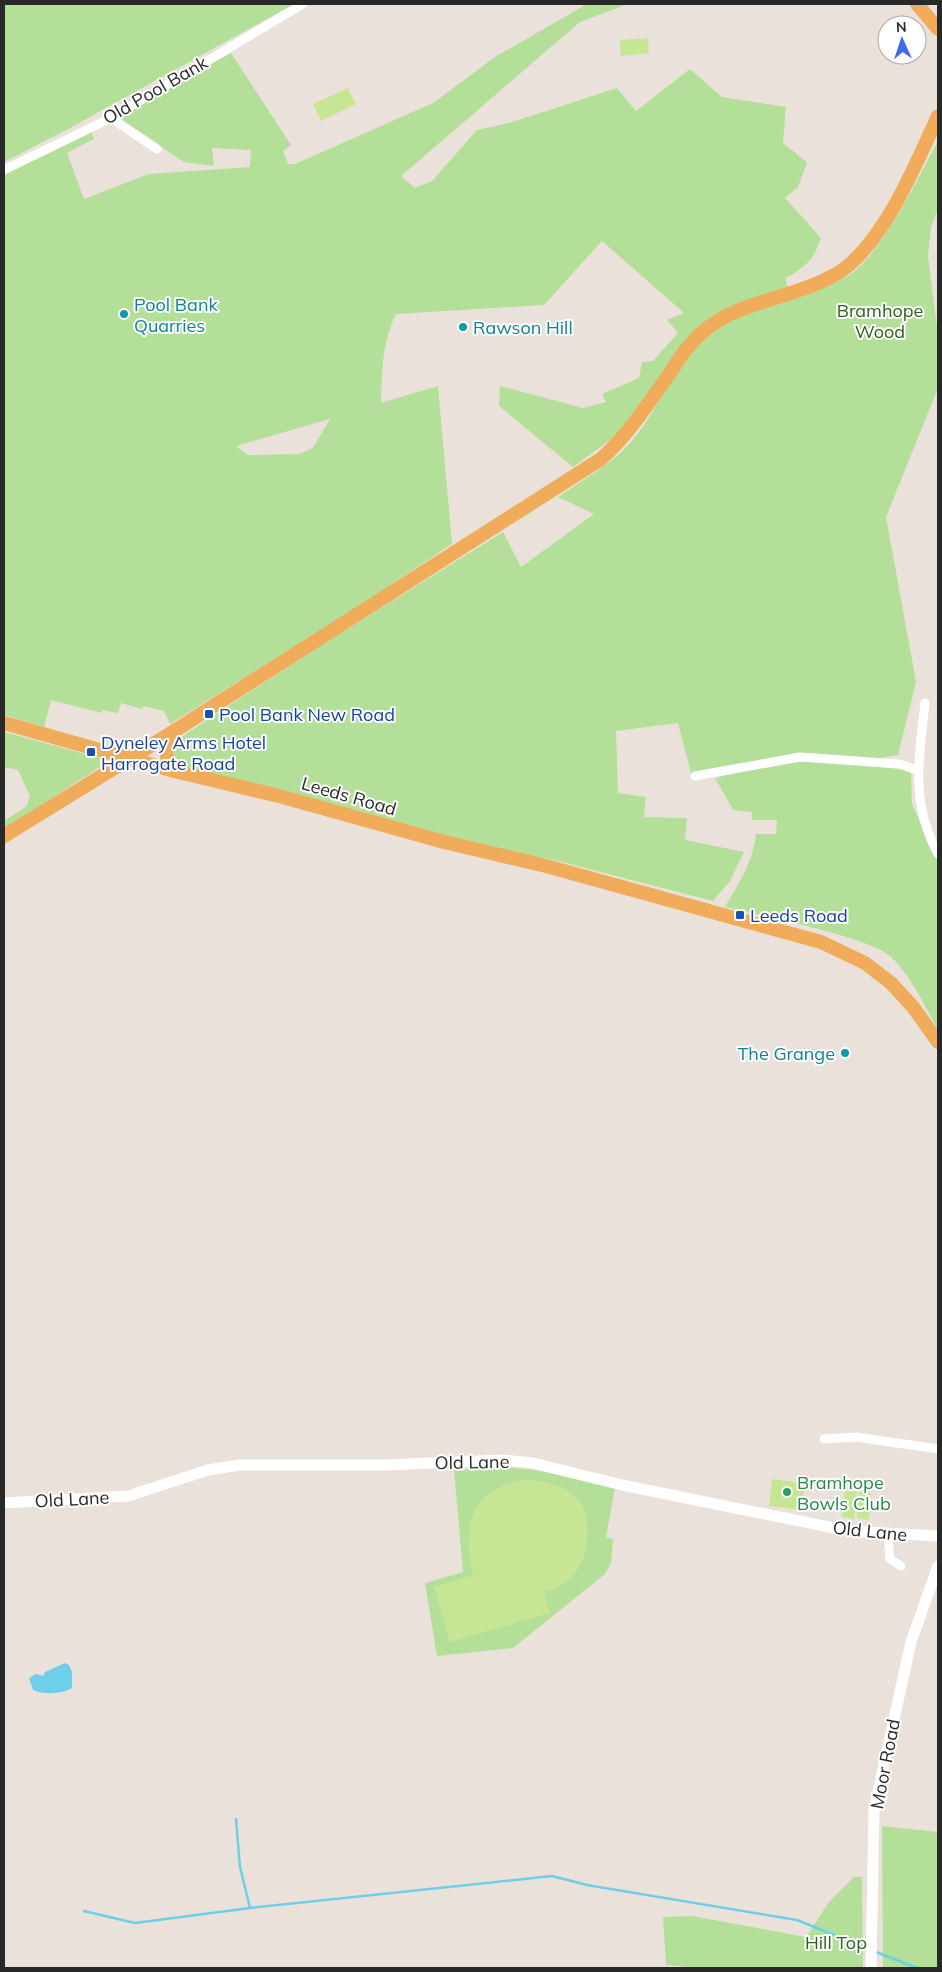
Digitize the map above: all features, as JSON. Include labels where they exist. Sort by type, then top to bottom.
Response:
[{"type":"highway","points":[[917,4],[938,29]]},
{"type":"highway","points":[[4,836],[510,520],[600,459],[627,433],[689,346],[718,320],[733,312],[814,285],[836,275],[849,265],[867,246],[896,201],[938,116]]},
{"type":"highway","name":"Leeds Road","points":[[4,724],[174,771],[279,796],[444,842],[546,866],[821,942],[865,963],[891,983],[914,1007],[938,1042]]},
{"type":"highway","points":[[168,735],[165,746],[166,755],[174,771]]},
{"type":"street","name":"Old Pool Bank","points":[[4,170],[110,118],[303,4]]},
{"type":"street","points":[[110,118],[157,149]]},
{"type":"street","points":[[925,703],[917,770],[919,806],[927,833],[938,854]]},
{"type":"street","points":[[695,776],[800,757],[899,764],[917,770]]},
{"type":"street","points":[[824,1439],[856,1437],[938,1449]]},
{"type":"street","name":"Old Lane","points":[[4,1503],[128,1496],[208,1470],[239,1465],[311,1463],[387,1465],[502,1460],[533,1463],[622,1485],[837,1528],[888,1534],[938,1536]]},
{"type":"street","points":[[888,1534],[890,1558],[901,1566]]},
{"type":"street","name":"Moor Road","points":[[871,1968],[874,1810],[911,1642],[938,1568]]},
{"type":"green space","points":[[4,4],[294,4],[68,129],[4,162]]},
{"type":"green space","points":[[587,4],[628,4],[580,22],[401,176],[415,188],[432,181],[477,130],[509,123],[617,88],[636,111],[690,69],[722,97],[786,107],[783,143],[807,162],[798,187],[785,198],[821,238],[812,258],[804,267],[785,278],[788,288],[717,314],[628,427],[573,467],[499,406],[500,386],[583,408],[606,402],[602,394],[639,378],[642,362],[653,361],[678,333],[667,320],[684,313],[602,241],[544,305],[396,314],[385,346],[381,403],[438,386],[452,544],[347,614],[170,724],[164,711],[143,706],[142,709],[121,703],[118,713],[102,710],[102,713],[51,700],[44,727],[4,715],[4,173],[90,128],[94,139],[67,153],[84,199],[149,174],[250,167],[251,150],[212,148],[214,166],[184,162],[119,119],[117,115],[231,53],[291,145],[283,151],[288,164],[295,164],[433,103],[495,57]],"holes":[[[330,419],[313,448],[299,454],[248,455],[236,446]]]},
{"type":"green space","points":[[648,38],[649,53],[621,56],[620,40]]},
{"type":"green space","points":[[348,88],[356,104],[321,121],[313,104]]},
{"type":"green space","name":"Bramhope Wood","points":[[938,141],[938,209],[931,227],[928,256],[938,336],[938,388],[886,517],[916,682],[898,755],[871,760],[811,753],[691,773],[678,723],[616,731],[618,793],[646,797],[644,817],[687,818],[685,840],[744,852],[730,881],[713,901],[558,861],[455,840],[183,766],[177,760],[173,752],[175,741],[331,639],[503,532],[521,567],[594,514],[558,497],[605,465],[631,442],[650,416],[683,361],[705,337],[727,322],[803,296],[834,283],[851,274],[863,263],[888,231]]},
{"type":"green space","points":[[4,732],[100,758],[100,767],[4,829],[4,821],[27,806],[30,796],[18,770],[4,767]]},
{"type":"green space","points":[[806,760],[911,770],[912,804],[938,862],[938,1030],[917,991],[904,972],[890,956],[878,949],[860,941],[812,927],[725,907],[749,863],[756,834],[776,834],[777,820],[752,820],[752,812],[733,810],[715,778],[773,764]]},
{"type":"green space","points":[[505,1467],[536,1470],[615,1488],[606,1537],[613,1539],[611,1563],[605,1574],[513,1648],[437,1656],[425,1583],[463,1572],[454,1470]]},
{"type":"green space","points":[[526,1479],[561,1487],[578,1499],[585,1514],[587,1524],[587,1544],[582,1562],[575,1574],[567,1581],[559,1587],[544,1592],[550,1613],[450,1642],[434,1587],[473,1575],[468,1540],[474,1512],[493,1491],[507,1484]]},
{"type":"green space","name":"Bramhope Bowls Club","points":[[772,1479],[805,1483],[802,1510],[769,1506]]},
{"type":"green space","points":[[845,1491],[857,1492],[854,1519],[842,1517]]},
{"type":"green space","points":[[859,1492],[871,1493],[869,1520],[857,1518]]},
{"type":"green space","points":[[882,1826],[938,1832],[938,1968],[883,1968]]},
{"type":"green space","name":"Hill Top","points":[[854,1877],[862,1877],[863,1968],[698,1968],[666,1965],[663,1917],[692,1916],[806,1937],[829,1902]]},
{"type":"water","points":[[65,1663],[69,1665],[72,1672],[72,1688],[63,1692],[53,1693],[42,1693],[33,1690],[29,1678],[36,1674],[43,1676],[45,1672]]},
{"type":"waterway","points":[[236,1819],[240,1867],[250,1908]]},
{"type":"waterway","points":[[84,1911],[135,1923],[250,1908],[552,1876],[587,1885],[797,1920],[869,1949]]},
{"type":"waterway","points":[[876,1952],[917,1968]]},
{"type":"place","name":"Pool Bank Quarries","points":[[124,314]]},
{"type":"place","name":"Rawson Hill","points":[[463,327]]},
{"type":"place","name":"Pool Bank New Road","points":[[209,714]]},
{"type":"place","name":"Dyneley Arms Hotel Harrogate Road","points":[[91,752]]},
{"type":"place","name":"Leeds Road","points":[[740,915]]},
{"type":"place","name":"The Grange","points":[[845,1053]]},
{"type":"place","name":"Bramhope Bowls Club","points":[[787,1492]]}]
